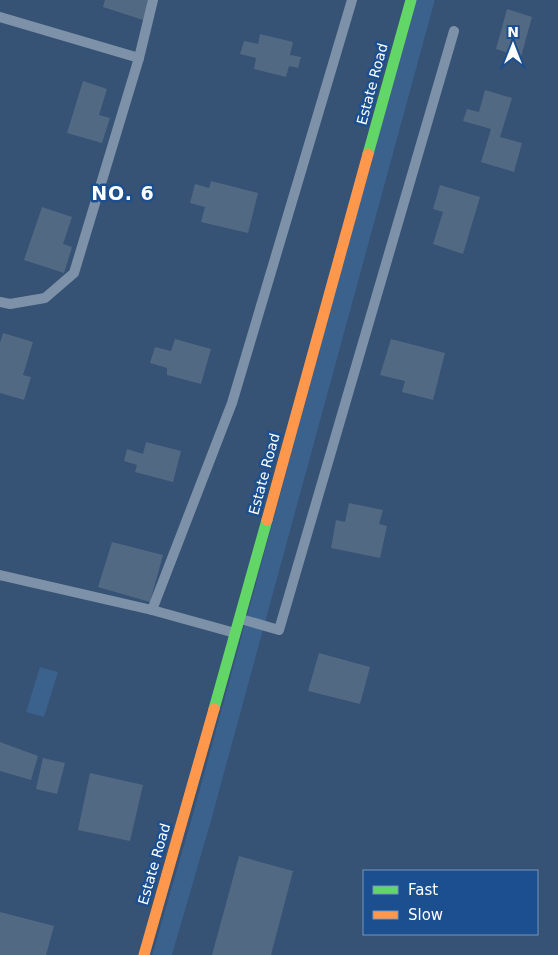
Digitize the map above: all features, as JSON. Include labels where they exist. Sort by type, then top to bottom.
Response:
[{"type":"street","name":"Estate Road","points":[[144,955],[236,634],[411,0]]},
{"type":"lane","points":[[0,302],[10,304],[45,298],[74,273],[139,58],[153,0]]},
{"type":"lane","points":[[152,610],[232,403],[352,0]]},
{"type":"lane","points":[[0,17],[139,58]]},
{"type":"lane","points":[[240,619],[279,630],[454,31]]},
{"type":"lane","points":[[0,576],[152,610],[236,634]]},
{"type":"water","points":[[40,667],[58,672],[44,717],[26,712]]},
{"type":"building","points":[[105,0],[150,0],[143,20],[103,7]]},
{"type":"building","points":[[507,9],[532,17],[521,57],[496,49]]},
{"type":"building","points":[[260,34],[293,42],[290,55],[301,57],[298,68],[289,66],[286,77],[254,69],[256,58],[240,54],[244,41],[258,44]]},
{"type":"building","points":[[83,81],[107,89],[99,115],[110,118],[102,143],[67,133]]},
{"type":"building","points":[[485,90],[512,98],[500,137],[522,143],[514,172],[481,162],[491,129],[463,121],[467,109],[479,112]]},
{"type":"building","points":[[211,181],[258,193],[248,233],[201,222],[205,207],[190,203],[195,184],[209,188]]},
{"type":"building","points":[[440,185],[480,197],[463,254],[433,244],[443,212],[433,209]]},
{"type":"building","points":[[42,207],[72,217],[63,244],[72,247],[64,273],[24,260]]},
{"type":"building","points":[[3,333],[33,342],[23,375],[31,377],[24,400],[0,393],[0,343]]},
{"type":"building","points":[[175,339],[211,349],[201,384],[167,375],[167,368],[150,363],[155,347],[171,351]]},
{"type":"building","points":[[391,339],[445,353],[433,400],[402,392],[405,381],[380,375]]},
{"type":"building","points":[[146,442],[181,451],[173,482],[135,472],[137,465],[124,461],[127,449],[143,454]]},
{"type":"building","points":[[349,503],[383,510],[379,524],[387,526],[380,558],[331,548],[336,520],[345,522]]},
{"type":"building","points":[[112,542],[163,555],[150,602],[98,587]]},
{"type":"building","points":[[319,653],[370,667],[360,704],[308,691]]},
{"type":"building","points":[[0,742],[38,756],[31,780],[0,771]]},
{"type":"building","points":[[43,758],[65,763],[57,794],[36,789]]},
{"type":"building","points":[[90,773],[143,785],[130,841],[78,830]]},
{"type":"building","points":[[239,856],[293,871],[271,955],[212,955]]},
{"type":"building","points":[[0,912],[54,926],[46,955],[0,955]]},
{"type":"waterway","points":[[162,955],[201,821],[425,0]]},
{"type":"traffic: fast","points":[[368,154],[411,0]]},
{"type":"traffic: fast","points":[[214,709],[267,520]]},
{"type":"traffic: slow","points":[[267,520],[368,154]]},
{"type":"traffic: slow","points":[[144,955],[214,709]]},
{"type":"district","name":"NO. 6","points":[[123,193]]}]
